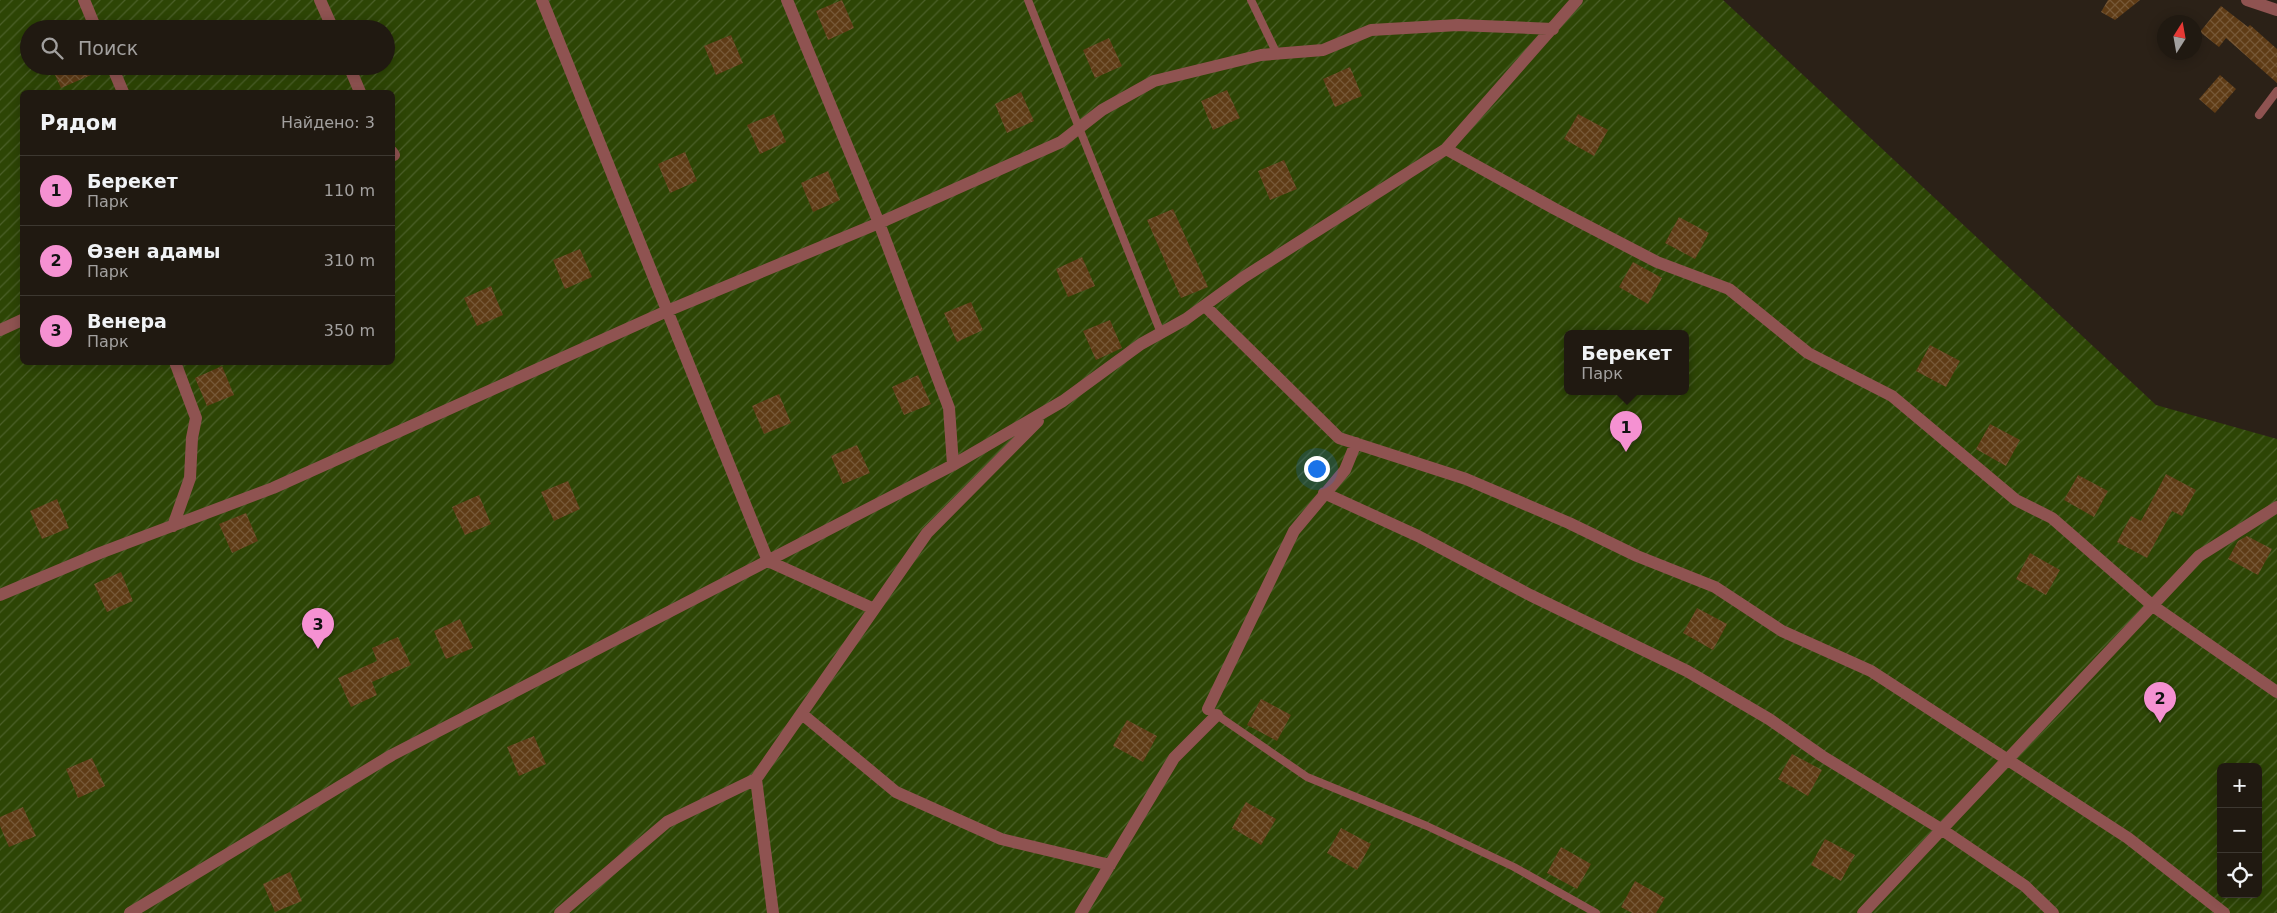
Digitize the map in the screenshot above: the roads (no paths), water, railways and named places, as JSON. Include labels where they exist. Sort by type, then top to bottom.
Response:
[{"type":"street","points":[[320,0],[329,20]]},
{"type":"street","points":[[542,0],[768,561],[874,608]]},
{"type":"street","points":[[787,0],[879,223],[949,408],[953,465]]},
{"type":"street","points":[[130,913],[392,755],[953,465],[1050,408],[1141,344],[1205,306],[1252,272],[1446,148],[1577,0]]},
{"type":"street","points":[[2247,0],[2277,10]]},
{"type":"street","points":[[86,2],[93,20]]},
{"type":"street","points":[[0,595],[273,488],[667,311],[879,223],[1061,142],[1102,110],[1154,81],[1261,55],[1323,50],[1371,30],[1458,25],[1553,28]]},
{"type":"street","points":[[116,75],[122,90]]},
{"type":"street","points":[[353,75],[359,90]]},
{"type":"street","points":[[1446,148],[1555,209],[1657,262],[1729,289],[1808,353],[1892,396],[2016,500],[2052,518],[2153,606],[2277,692]]},
{"type":"street","points":[[1205,306],[1340,438],[1466,479],[1569,523],[1637,556],[1715,587],[1782,631],[1871,671],[2128,838],[2224,913]]},
{"type":"street","points":[[0,330],[20,321]]},
{"type":"street","points":[[173,526],[190,478],[192,438],[196,418],[176,365]]},
{"type":"street","points":[[560,913],[667,822],[756,779],[926,533],[1050,408]]},
{"type":"street","points":[[1081,913],[1174,758],[1213,712],[1294,531],[1345,470],[1356,443]]},
{"type":"street","points":[[1324,493],[1418,536],[1530,595],[1687,672],[1769,719],[1822,756],[1941,829],[2025,886],[2053,913]]},
{"type":"street","points":[[1863,913],[2199,556],[2277,508]]},
{"type":"street","points":[[802,714],[896,792],[1002,838],[1110,865]]},
{"type":"street","points":[[756,779],[772,913]]},
{"type":"lane","points":[[1028,0],[1161,333]]},
{"type":"lane","points":[[1251,0],[1278,54]]},
{"type":"lane","points":[[2259,115],[2277,91]]},
{"type":"lane","points":[[1213,712],[1307,777],[1436,830],[1514,867],[1596,913]]},
{"type":"place","name":"Берекет","points":[[1626,452]]},
{"type":"place","name":"Венера","points":[[318,649]]},
{"type":"place","name":"Өзен адамы","points":[[2160,723]]}]
